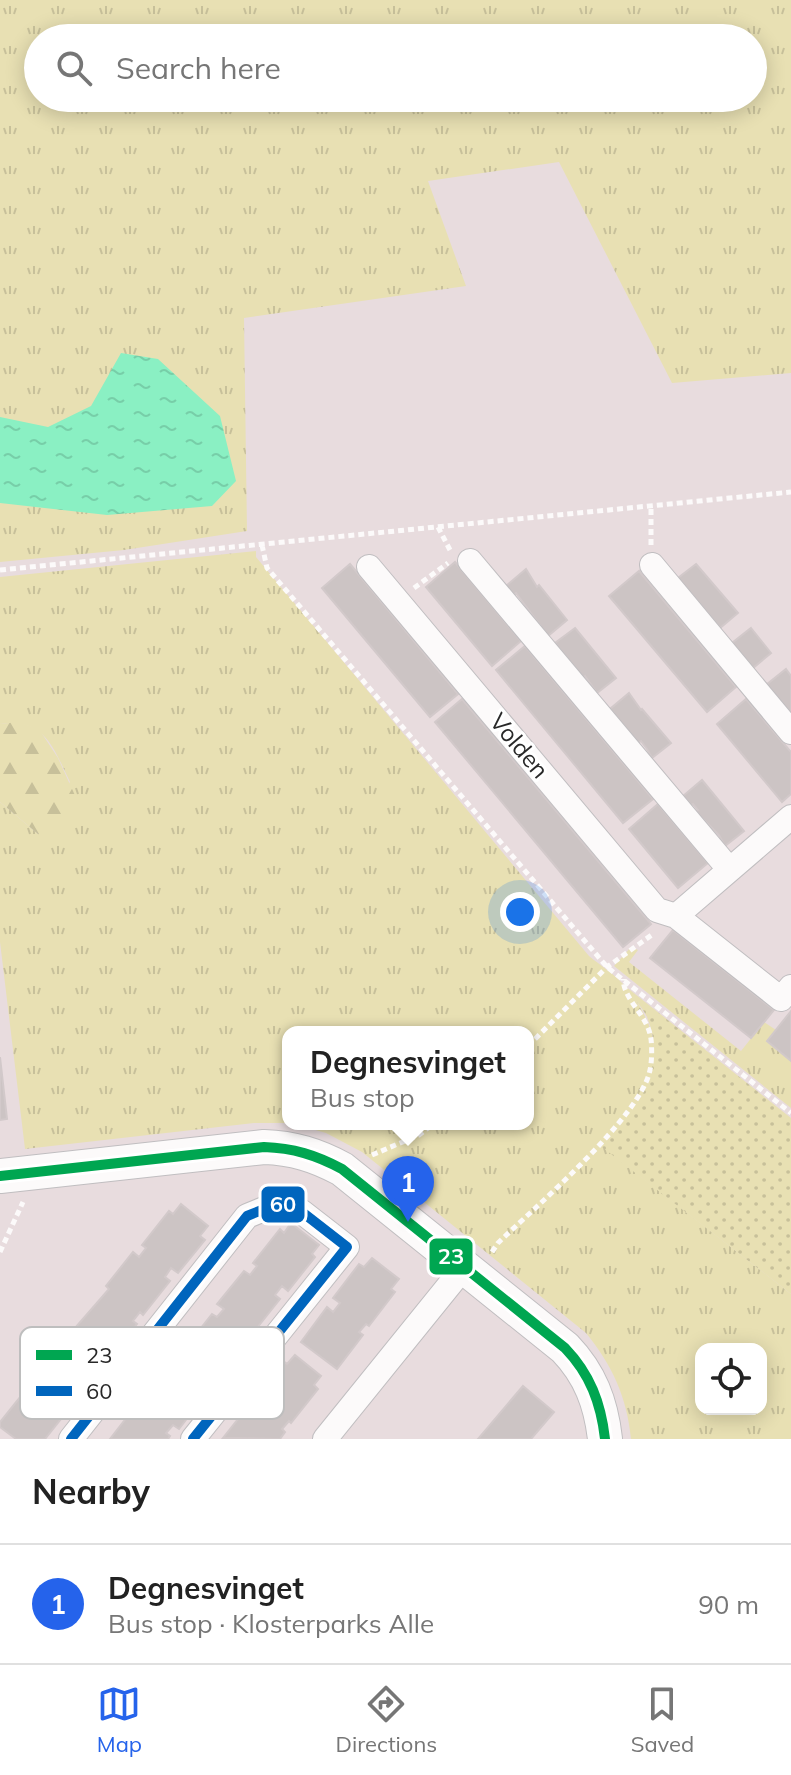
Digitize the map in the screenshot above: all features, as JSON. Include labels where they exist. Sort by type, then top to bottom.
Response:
[{"type":"street","points":[[470,561],[729,869]]},
{"type":"street","points":[[652,565],[791,732]]},
{"type":"street","name":"Volden","points":[[369,567],[657,910],[676,916],[781,999],[791,987]]},
{"type":"street","points":[[676,916],[791,817]]},
{"type":"street","points":[[0,1176],[264,1147],[303,1152],[342,1169],[565,1348],[578,1362],[597,1397],[605,1439]]},
{"type":"street","points":[[160,1327],[247,1216],[279,1203],[302,1212],[347,1247],[283,1327]]},
{"type":"street","points":[[325,1439],[469,1271]]},
{"type":"street","points":[[71,1439],[87,1419]]},
{"type":"street","points":[[193,1439],[209,1419]]},
{"type":"path","points":[[0,570],[791,492]]},
{"type":"path","points":[[651,506],[652,565]]},
{"type":"path","points":[[397,600],[454,558],[438,527]]},
{"type":"path","points":[[262,545],[267,568],[607,967],[791,1113]]},
{"type":"path","points":[[534,1040],[607,967],[676,916]]},
{"type":"path","points":[[469,1271],[620,1123],[640,1094],[650,1071],[651,1038],[643,1014],[624,990],[623,979]]},
{"type":"path","points":[[342,1169],[425,1130]]},
{"type":"path","points":[[0,1252],[36,1173]]},
{"type":"green space","points":[[0,0],[791,0],[791,373],[672,383],[559,162],[428,181],[466,286],[244,318],[247,531],[124,550],[0,562]]},
{"type":"green space","points":[[256,551],[256,557],[589,956],[619,980],[640,1007],[650,1028],[654,1049],[653,1068],[636,1107],[603,1147],[791,1294],[791,1439],[631,1439],[617,1382],[586,1333],[362,1152],[315,1130],[534,1130],[534,1026],[282,1026],[282,1123],[254,1123],[25,1149],[0,942],[0,802],[38,834],[70,782],[46,738],[37,730],[15,723],[0,724],[0,577]]},
{"type":"green space","points":[[18,722],[39,729],[58,758],[78,802],[62,833],[38,834],[0,802],[0,724]]},
{"type":"green space","points":[[631,947],[638,950],[629,962],[741,1051],[764,1022],[776,1030],[767,1041],[791,1061],[791,1108],[614,966]]},
{"type":"green space","points":[[625,986],[791,1118],[791,1294],[602,1147],[627,1119],[646,1088],[654,1053],[647,1017]]},
{"type":"water","points":[[121,353],[158,359],[220,416],[236,481],[212,506],[107,515],[0,503],[0,417],[48,427],[91,406]]},
{"type":"building","points":[[455,562],[521,641],[492,666],[426,587]]},
{"type":"building","points":[[350,564],[458,694],[430,717],[322,588]]},
{"type":"building","points":[[696,564],[738,613],[720,628],[678,578]]},
{"type":"building","points":[[526,569],[537,587],[539,585],[567,620],[548,636],[516,593],[514,595],[506,586]]},
{"type":"building","points":[[639,571],[736,687],[707,712],[609,596]]},
{"type":"building","points":[[575,628],[616,678],[597,693],[555,643]]},
{"type":"building","points":[[751,628],[771,653],[753,668],[732,643]]},
{"type":"building","points":[[525,646],[653,799],[623,823],[496,670]]},
{"type":"building","points":[[786,669],[791,676],[791,715],[766,685]]},
{"type":"building","points":[[629,693],[671,743],[652,758],[641,741],[638,743],[610,709]]},
{"type":"building","points":[[462,699],[651,924],[623,947],[435,722]]},
{"type":"building","points":[[746,699],[791,752],[791,794],[782,802],[717,724]]},
{"type":"building","points":[[702,780],[744,831],[725,846],[719,835],[696,812],[698,810],[693,804],[683,796]]},
{"type":"building","points":[[658,804],[708,863],[678,888],[629,829]]},
{"type":"building","points":[[673,930],[774,1010],[751,1038],[650,958]]},
{"type":"building","points":[[791,1011],[791,1061],[767,1041]]},
{"type":"building","points":[[0,1057],[7,1119],[0,1120]]},
{"type":"building","points":[[181,1204],[208,1226],[200,1236],[205,1240],[178,1273],[171,1268],[165,1277],[170,1281],[143,1315],[140,1312],[133,1321],[137,1324],[135,1327],[76,1327],[109,1289],[106,1286],[133,1252],[139,1257],[146,1248],[142,1245],[169,1211],[173,1214]]},
{"type":"building","points":[[291,1223],[319,1245],[312,1254],[315,1257],[288,1291],[282,1286],[275,1295],[280,1299],[258,1327],[202,1327],[212,1314],[217,1317],[224,1309],[217,1304],[244,1271],[250,1275],[257,1266],[253,1263],[280,1229],[284,1233]]},
{"type":"building","points":[[372,1258],[399,1279],[391,1289],[395,1292],[369,1326],[366,1324],[359,1332],[363,1335],[337,1369],[301,1342],[327,1307],[333,1312],[340,1303],[333,1298],[359,1264],[364,1267]]},
{"type":"building","points":[[295,1355],[321,1376],[314,1385],[318,1389],[291,1423],[289,1421],[282,1429],[285,1432],[280,1439],[223,1438],[238,1419],[284,1419],[284,1362],[287,1364]]},
{"type":"building","points":[[523,1386],[554,1412],[531,1439],[478,1439]]},
{"type":"building","points":[[20,1397],[20,1419],[61,1419],[45,1439],[16,1439],[0,1427],[0,1422]]},
{"type":"building","points":[[125,1419],[187,1419],[179,1429],[173,1425],[166,1433],[170,1436],[168,1439],[110,1439]]},
{"type":"transit line","name":"23","points":[[0,1176],[264,1147],[295,1151],[323,1160],[342,1169],[565,1348],[593,1390],[605,1439]]},
{"type":"transit line","name":"60","points":[[159,1327],[247,1216],[279,1203],[302,1212],[347,1247],[283,1327]]},
{"type":"transit line","name":"60","points":[[71,1439],[87,1419]]},
{"type":"transit line","name":"60","points":[[193,1439],[209,1419]]},
{"type":"place","name":"Degnesvinget","points":[[408,1222]]}]
